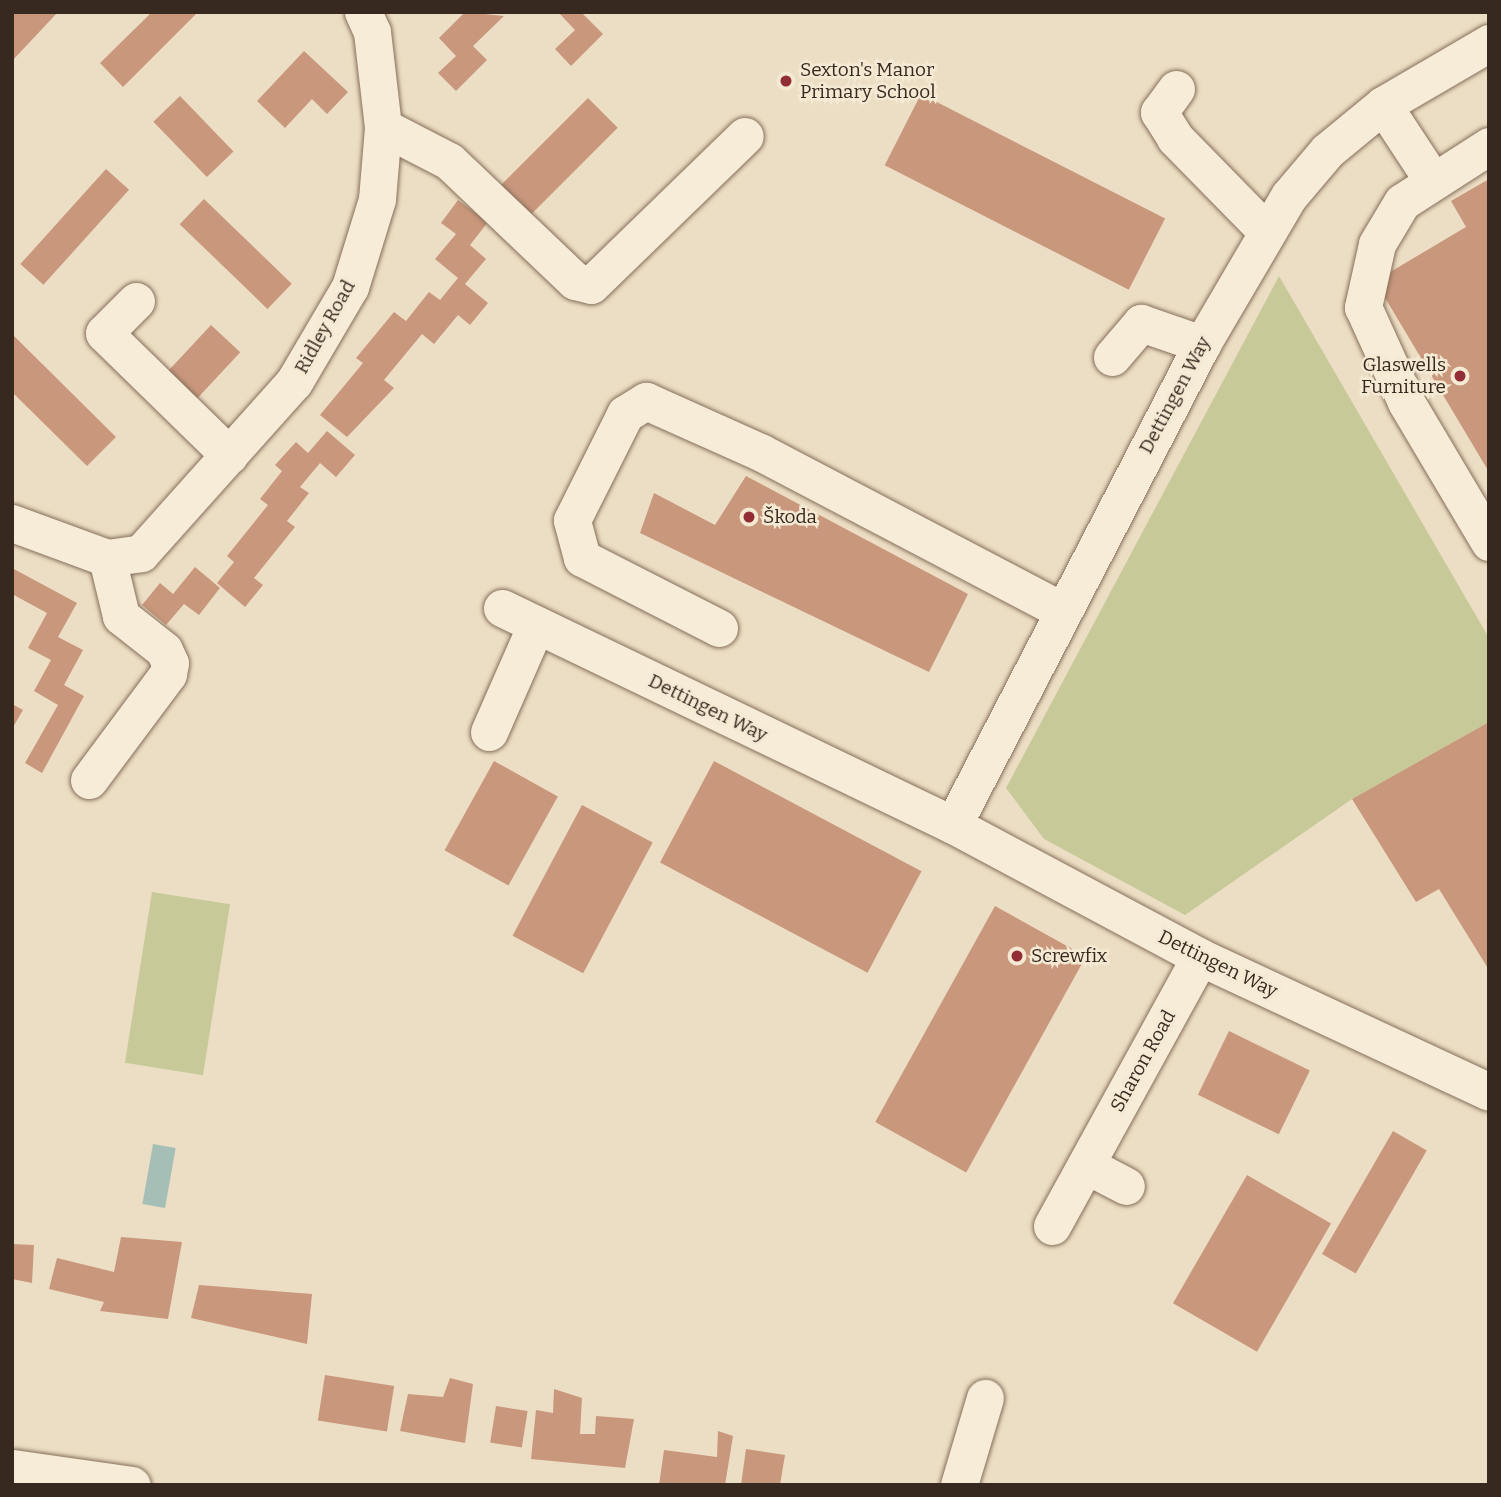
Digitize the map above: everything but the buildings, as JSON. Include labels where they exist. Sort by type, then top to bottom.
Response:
[{"type":"street","name":"Ridley Road","points":[[12,523],[107,558],[141,553],[294,382],[350,287],[377,199],[383,127],[372,32],[363,12]]},
{"type":"street","name":"Dettingen Way","points":[[953,825],[1202,344],[1265,230],[1327,151],[1383,105],[1489,43]]},
{"type":"street","points":[[1176,89],[1159,112],[1175,138],[1265,230]]},
{"type":"street","points":[[1383,105],[1432,178]]},
{"type":"street","points":[[383,127],[449,160],[575,281],[591,285],[745,136]]},
{"type":"street","points":[[1489,146],[1432,178],[1402,202],[1377,244],[1363,307],[1406,402],[1489,542]]},
{"type":"street","points":[[136,301],[104,333],[229,455]]},
{"type":"street","points":[[1112,357],[1141,323],[1202,344]]},
{"type":"street","points":[[719,628],[582,558],[572,520],[625,414],[646,401],[762,453],[1063,611]]},
{"type":"street","points":[[89,780],[168,674],[170,663],[164,650],[121,617],[107,558]]},
{"type":"street","name":"Dettingen Way","points":[[502,608],[953,825],[1200,957],[1489,1092]]},
{"type":"street","points":[[489,732],[536,625]]},
{"type":"street","name":"Sharon Road","points":[[1052,1226],[1200,957]]},
{"type":"street","points":[[1086,1165],[1125,1186]]},
{"type":"street","points":[[959,1485],[985,1398]]},
{"type":"street","points":[[12,1468],[132,1485]]},
{"type":"green space","points":[[1279,276],[1489,638],[1489,722],[1352,799],[1185,915],[1044,839],[1006,788]]},
{"type":"green space","points":[[152,892],[230,904],[203,1075],[125,1063]]},
{"type":"water","points":[[153,1144],[176,1148],[165,1208],[142,1204]]},
{"type":"place","name":"Sexton's Manor Primary School","points":[[786,81]]},
{"type":"place","name":"Glaswells Furniture","points":[[1460,376]]},
{"type":"place","name":"Škoda","points":[[749,517]]},
{"type":"place","name":"Screwfix","points":[[1017,956]]}]
